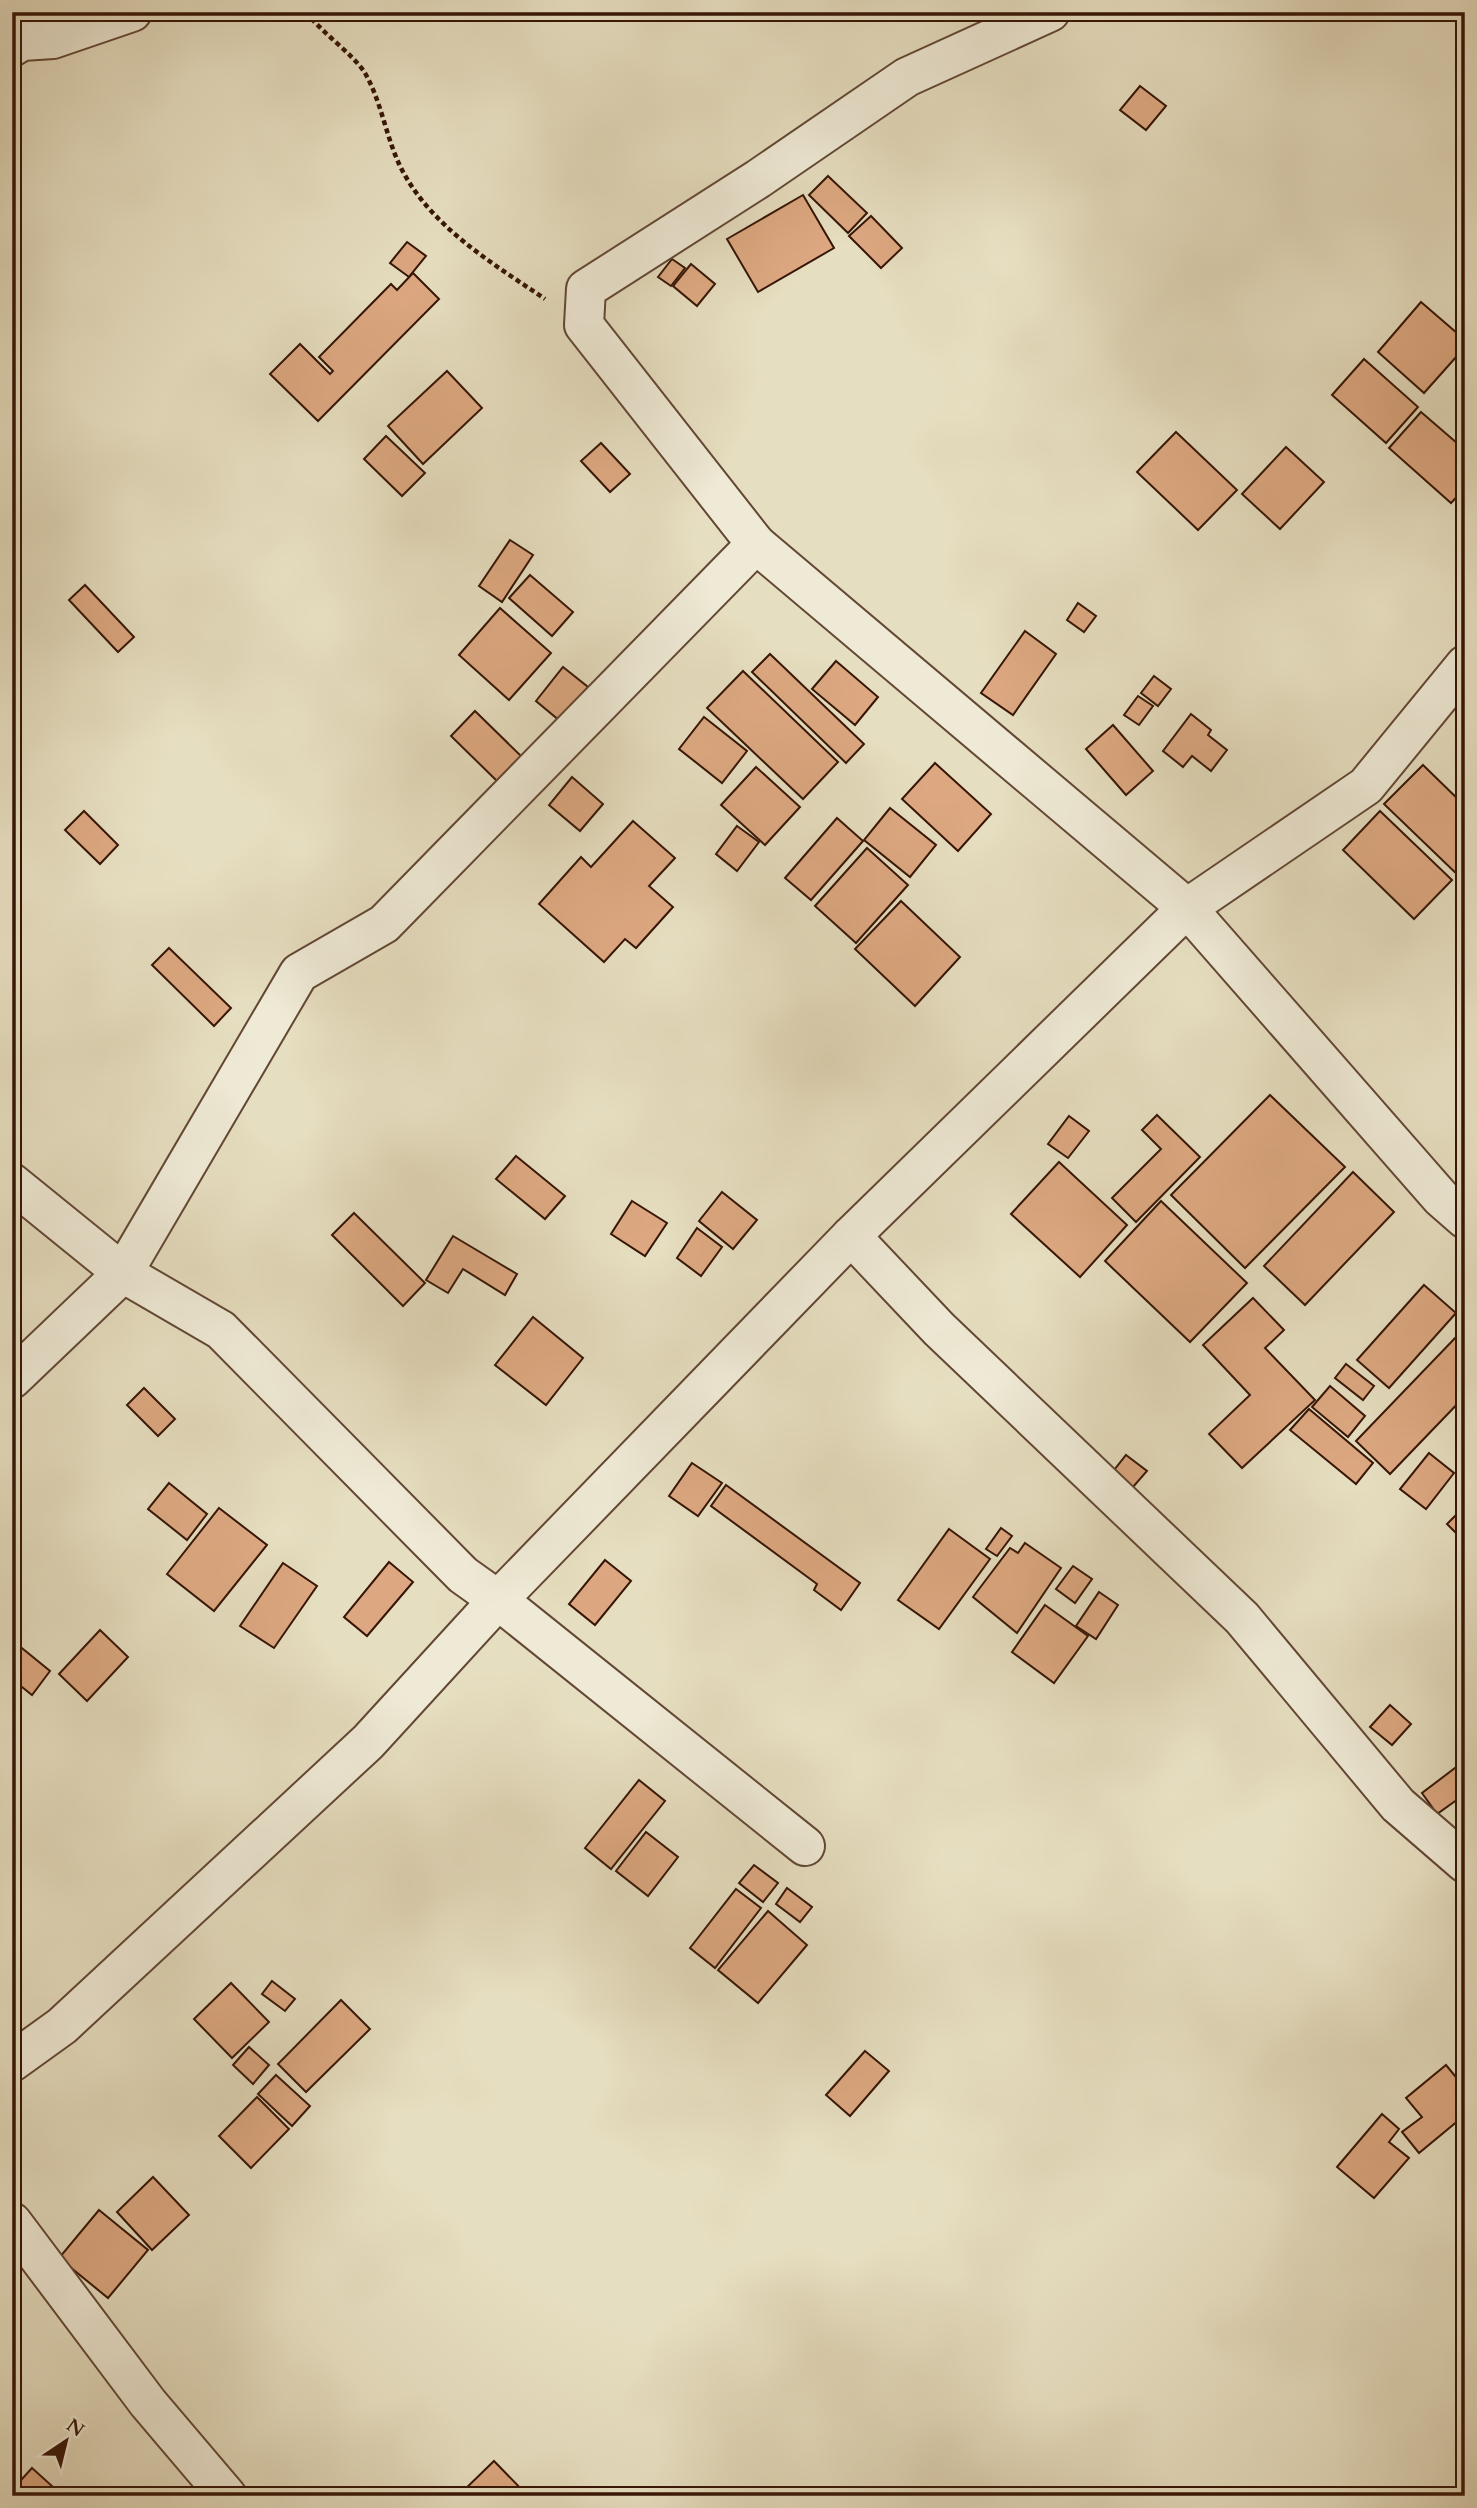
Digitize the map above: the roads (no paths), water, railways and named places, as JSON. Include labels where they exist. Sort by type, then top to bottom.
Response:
[{"type":"street","points":[[12,47],[22,41],[53,39],[132,12]]},
{"type":"street","points":[[1050,12],[907,78],[758,179],[586,289],[584,325],[756,544],[1187,908],[1441,1198],[1465,1219]]},
{"type":"street","points":[[12,1379],[123,1273],[299,973],[384,925],[756,544]]},
{"type":"street","points":[[12,2062],[62,2026],[368,1742],[498,1600],[851,1236],[1187,908],[1366,786],[1465,665]]},
{"type":"street","points":[[12,1183],[123,1273],[221,1330],[463,1575],[498,1600],[805,1846]]},
{"type":"street","points":[[851,1236],[939,1329],[1242,1618],[1398,1805],[1465,1863]]},
{"type":"street","points":[[12,2222],[213,2490]]}]
